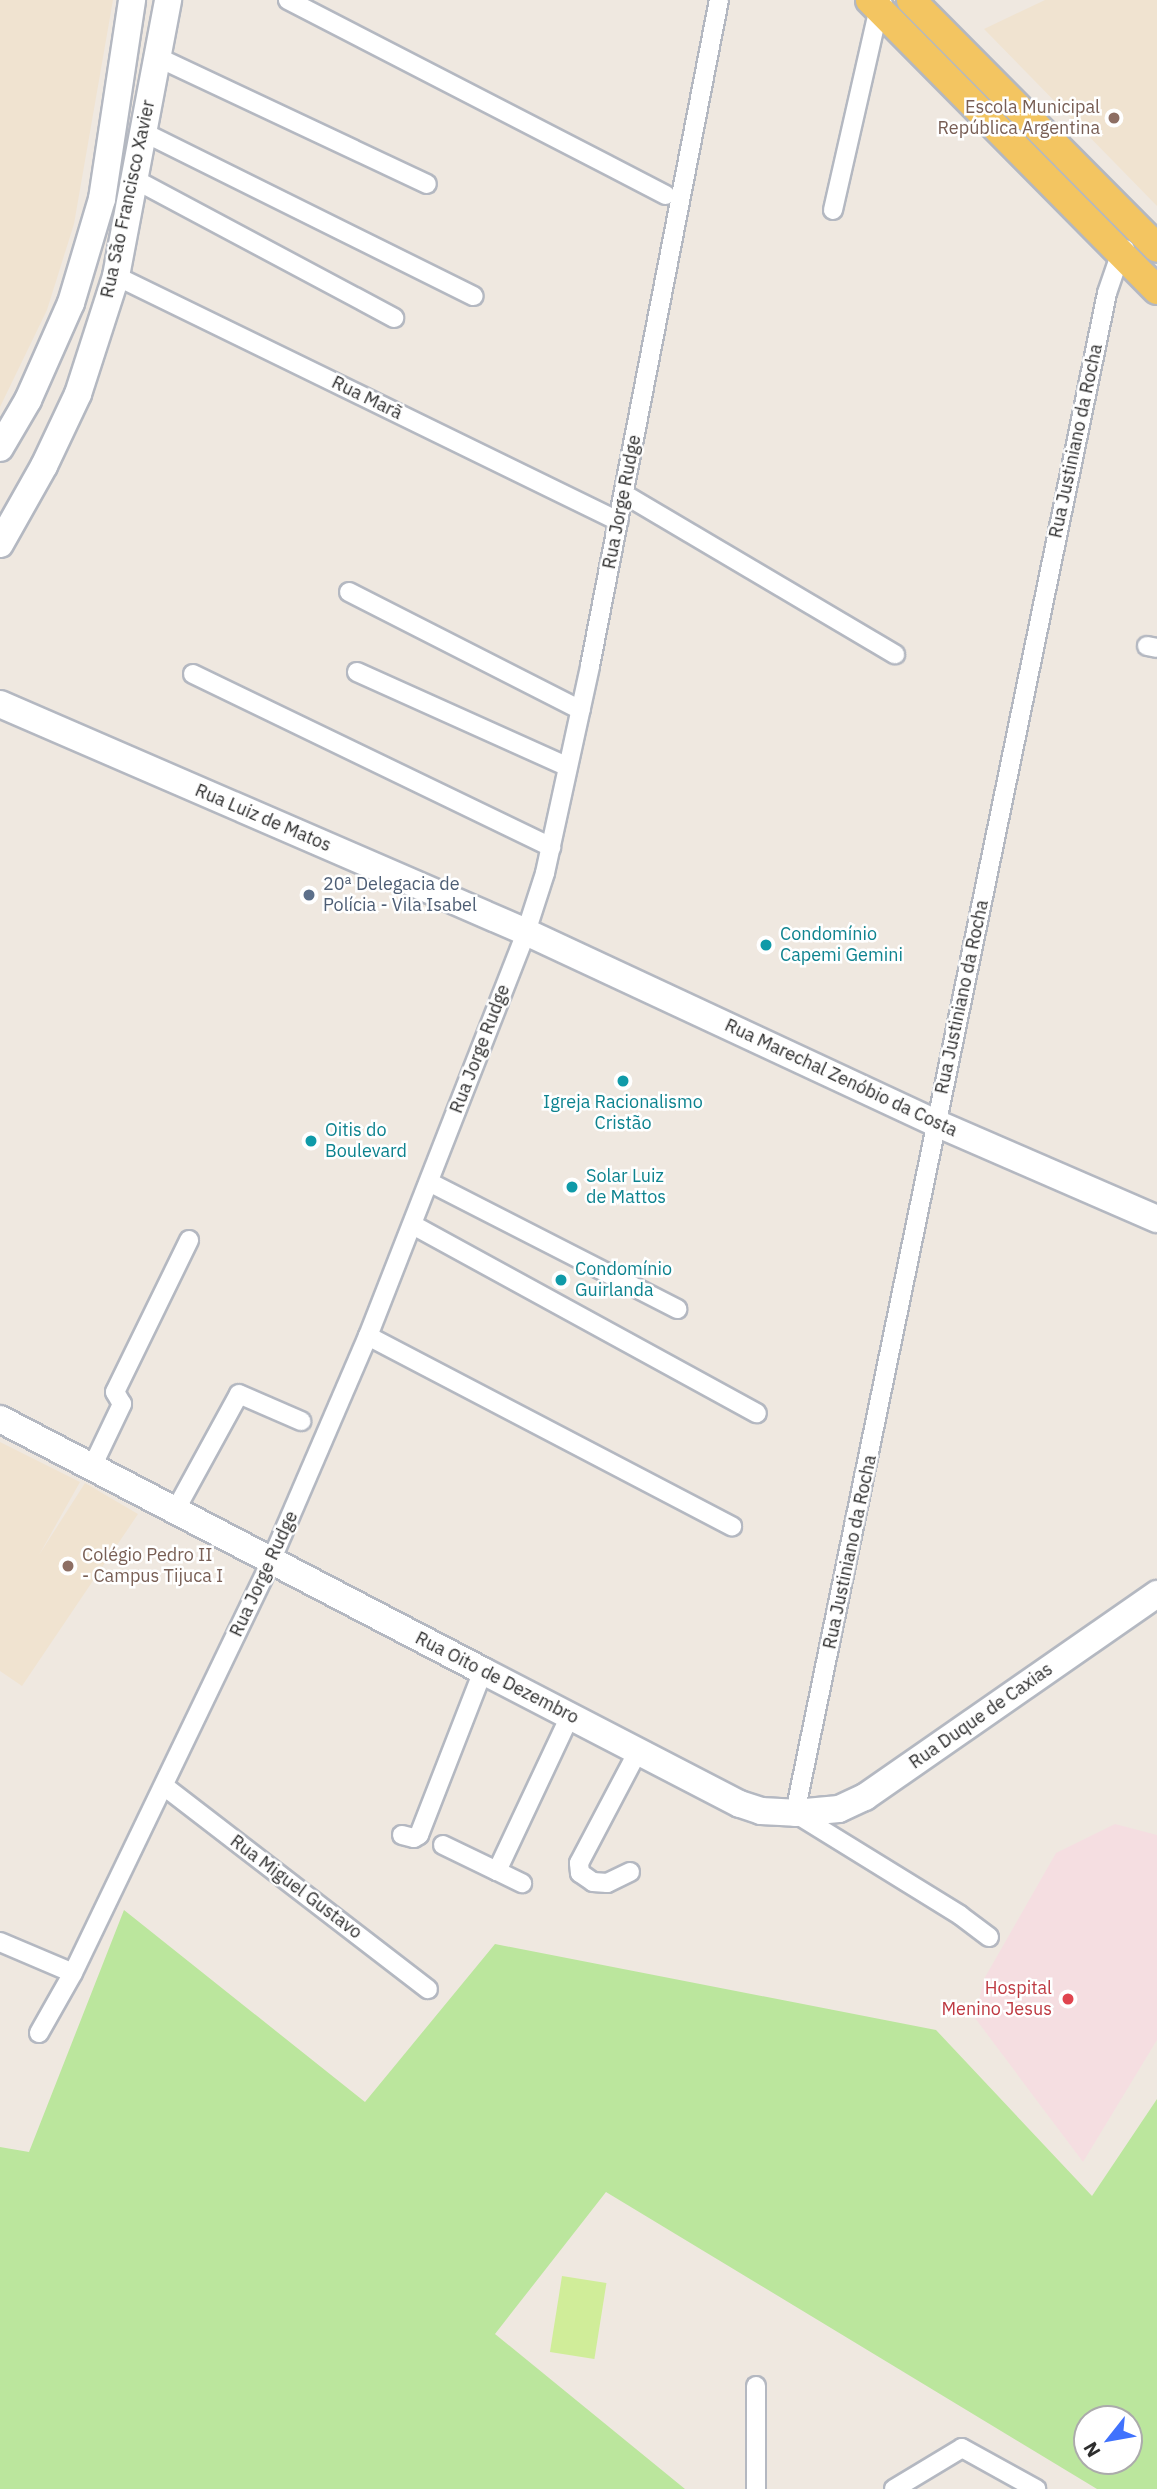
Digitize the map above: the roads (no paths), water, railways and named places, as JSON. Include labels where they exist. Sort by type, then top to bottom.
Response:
[{"type":"main road","points":[[911,0],[1152,243]]},
{"type":"main road","points":[[878,3],[1157,290]]},
{"type":"street","name":"Rua São Francisco Xavier","points":[[0,448],[27,400],[71,303],[102,199],[132,0]]},
{"type":"street","name":"Rua São Francisco Xavier","points":[[0,544],[44,466],[78,394],[116,276],[168,0]]},
{"type":"street","points":[[288,0],[666,195]]},
{"type":"street","name":"Rua Jorge Rudge","points":[[39,2033],[73,1973],[271,1561],[413,1225],[526,932],[551,847],[581,710],[719,0]]},
{"type":"street","points":[[833,210],[878,3]]},
{"type":"street","points":[[158,57],[428,184]]},
{"type":"street","points":[[143,132],[474,296]]},
{"type":"street","points":[[134,178],[394,318]]},
{"type":"street","points":[[1121,252],[1152,243]]},
{"type":"street","name":"Rua Justiniano da Rocha","points":[[795,1814],[1107,293],[1121,252]]},
{"type":"street","name":"Rua Marã","points":[[116,276],[618,521]]},
{"type":"street","points":[[624,494],[895,654]]},
{"type":"street","points":[[349,592],[581,710]]},
{"type":"street","points":[[357,672],[568,767]]},
{"type":"street","points":[[193,674],[551,847]]},
{"type":"street","name":"Rua Luiz de Matos","points":[[0,704],[526,932]]},
{"type":"street","name":"Rua Marechal Zenóbio da Costa","points":[[526,932],[936,1122],[1157,1219]]},
{"type":"street","points":[[429,1182],[677,1309]]},
{"type":"street","points":[[413,1225],[757,1413]]},
{"type":"street","points":[[92,1467],[122,1404],[115,1392],[189,1240]]},
{"type":"street","points":[[368,1336],[732,1526]]},
{"type":"street","points":[[175,1511],[239,1394],[301,1421]]},
{"type":"street","name":"Rua Oito de Dezembro","points":[[0,1419],[740,1804],[761,1811],[795,1814],[960,1915],[989,1937]]},
{"type":"street","name":"Rua Duque de Caxias","points":[[795,1814],[839,1809],[865,1797],[1157,1594]]},
{"type":"street","points":[[402,1835],[414,1838],[419,1835],[483,1671]]},
{"type":"street","points":[[497,1871],[570,1716]]},
{"type":"street","points":[[630,1872],[607,1884],[593,1882],[580,1872],[579,1863],[638,1751]]},
{"type":"street","name":"Rua Miguel Gustavo","points":[[164,1786],[428,1989]]},
{"type":"street","points":[[443,1846],[522,1883]]},
{"type":"street","points":[[0,1942],[73,1973]]},
{"type":"street","points":[[756,2386],[756,2489]]},
{"type":"street","points":[[894,2489],[962,2448],[1036,2489]]},
{"type":"place","name":"Escola Municipal República Argentina","points":[[1114,118]]},
{"type":"place","name":"20ª Delegacia de Polícia - Vila Isabel","points":[[309,895]]},
{"type":"place","name":"Condomínio Capemi Gemini","points":[[766,945]]},
{"type":"place","name":"Igreja Racionalismo Cristão","points":[[623,1081]]},
{"type":"place","name":"Oitis do Boulevard","points":[[311,1141]]},
{"type":"place","name":"Solar Luiz de Mattos","points":[[572,1187]]},
{"type":"place","name":"Condomínio Guirlanda","points":[[561,1280]]},
{"type":"place","name":"Colégio Pedro II - Campus Tijuca I","points":[[68,1566]]},
{"type":"place","name":"Hospital Menino Jesus","points":[[1068,1999]]}]
